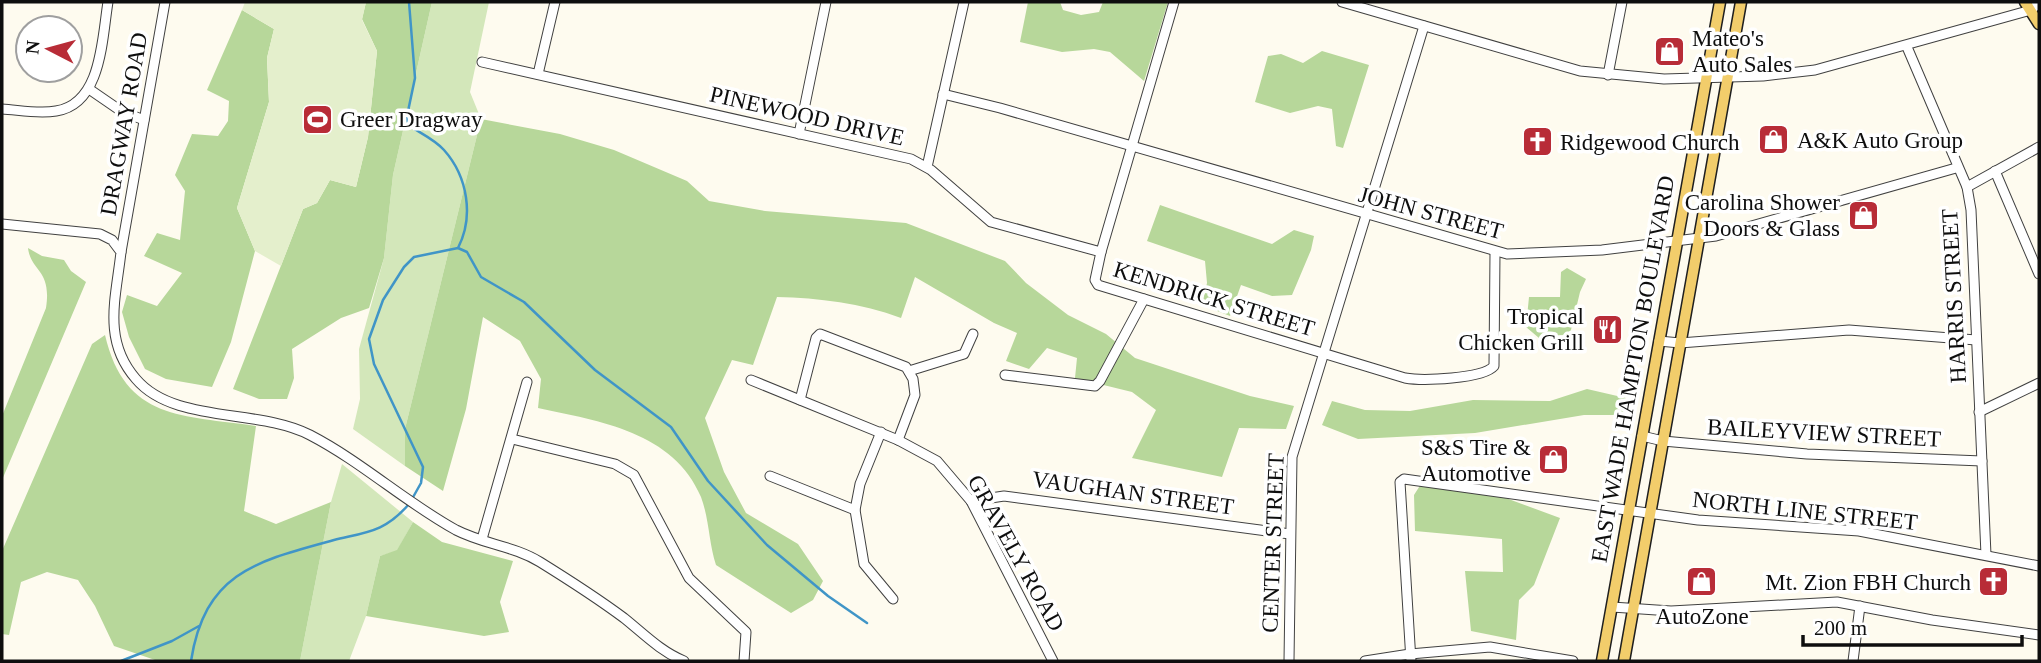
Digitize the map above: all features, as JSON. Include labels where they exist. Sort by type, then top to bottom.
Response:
[{"type":"main road","name":"EAST WADE HAMPTON BOULEVARD","points":[[1602,661],[1720,2]]},
{"type":"main road","name":"EAST WADE HAMPTON BOULEVARD","points":[[1624,661],[1741,2]]},
{"type":"main road","points":[[2032,5],[2039,24]]},
{"type":"street","points":[[2,108],[38,112],[62,110],[79,101],[89,89],[100,55],[108,2]]},
{"type":"street","name":"DRAGWAY ROAD","points":[[165,2],[121,253],[113,330],[121,357],[139,382],[157,396],[178,405],[273,421],[307,433],[458,531],[538,561],[610,608],[662,651],[684,661]]},
{"type":"street","points":[[538,75],[555,2]]},
{"type":"street","points":[[799,134],[827,2]]},
{"type":"street","points":[[927,167],[964,2]]},
{"type":"street","name":"KENDRICK STREET","points":[[1174,2],[1101,252],[1095,280],[1098,285],[1414,379],[1490,370],[1496,360],[1495,253]]},
{"type":"street","points":[[1342,2],[1580,71],[1645,78],[1791,74],[1907,47],[2032,5]]},
{"type":"street","points":[[1608,75],[1622,2]]},
{"type":"street","name":"CENTER STREET","points":[[1289,661],[1292,457],[1424,26]]},
{"type":"street","name":"HARRIS STREET","points":[[1907,47],[1956,168],[1967,187],[1971,210],[1986,555]]},
{"type":"street","name":"PINEWOOD DRIVE","points":[[482,62],[911,159],[927,167],[991,222],[1101,252]]},
{"type":"street","points":[[89,89],[121,111],[144,120]]},
{"type":"street","name":"JOHN STREET","points":[[943,94],[1132,146],[1495,253],[1602,250],[1677,239],[1699,239],[1956,168]]},
{"type":"street","points":[[1967,187],[2039,147]]},
{"type":"street","points":[[1995,171],[2039,274]]},
{"type":"street","points":[[2,224],[100,234],[112,240],[121,253]]},
{"type":"street","points":[[1005,375],[1095,386],[1144,299]]},
{"type":"street","points":[[1659,341],[1680,343],[1849,330],[1976,340]]},
{"type":"street","points":[[800,400],[820,334],[892,359],[909,372],[913,379],[915,396],[898,440]]},
{"type":"street","points":[[909,372],[964,354],[973,334]]},
{"type":"street","name":"GRAVELY ROAD","points":[[751,380],[881,432],[937,461],[971,501],[1053,661]]},
{"type":"street","points":[[482,540],[527,382]]},
{"type":"street","points":[[1979,412],[2039,383]]},
{"type":"street","points":[[881,432],[860,484],[855,510],[864,565],[893,599]]},
{"type":"street","name":"BAILEYVIEW STREET","points":[[1642,436],[1664,441],[1807,454],[1982,461]]},
{"type":"street","points":[[512,439],[615,464],[634,475],[689,578],[746,632],[744,661]]},
{"type":"street","points":[[770,476],[855,510]]},
{"type":"street","name":"NORTH LINE STREET","points":[[1411,657],[1401,512],[1400,482],[1404,479],[1726,523],[1859,531],[2039,566]]},
{"type":"street","name":"VAUGHAN STREET","points":[[971,501],[1004,496],[1290,534]]},
{"type":"street","points":[[1612,607],[1688,611],[1828,602],[2039,635]]},
{"type":"street","points":[[1853,661],[1860,606]]},
{"type":"street","points":[[1365,661],[1490,647],[1573,661]]},
{"type":"green space","name":"Greer Dragway","points":[[245,2],[366,2],[362,20],[377,51],[368,137],[356,187],[330,180],[317,203],[303,209],[281,266],[255,251],[237,208],[269,102],[267,58],[274,29],[242,10]]},
{"type":"green space","points":[[366,2],[432,2],[393,175],[384,258],[369,308],[341,318],[292,349],[294,378],[287,399],[259,399],[233,389],[303,209],[317,203],[330,180],[356,187],[368,137],[377,51],[362,19]]},
{"type":"green space","points":[[432,2],[489,2],[470,92],[481,119],[405,429],[405,466],[353,429],[360,399],[359,349],[384,258],[393,175]]},
{"type":"green space","points":[[1028,2],[1060,2],[1063,10],[1081,15],[1099,12],[1103,2],[1168,2],[1144,81],[1110,52],[1094,49],[1062,52],[1020,42]]},
{"type":"green space","points":[[242,10],[274,29],[267,58],[269,102],[237,208],[255,251],[231,342],[212,387],[166,379],[145,369],[129,337],[122,312],[127,295],[157,306],[182,273],[144,256],[157,233],[180,240],[185,191],[175,175],[192,134],[218,136],[228,121],[229,101],[207,90]]},
{"type":"green space","points":[[1322,51],[1369,65],[1343,148],[1336,146],[1332,109],[1318,106],[1290,113],[1255,102],[1268,56],[1281,54],[1303,63]]},
{"type":"green space","points":[[481,119],[560,134],[614,150],[687,181],[709,201],[765,211],[906,223],[1005,261],[1026,283],[1068,315],[1106,334],[1135,358],[1250,396],[1294,406],[1286,429],[1239,428],[1222,477],[1132,458],[1156,410],[1132,392],[1075,378],[1077,358],[1047,348],[1029,369],[1006,361],[1017,333],[994,323],[915,277],[901,318],[840,302],[777,297],[753,365],[732,360],[705,418],[724,472],[746,513],[798,544],[823,581],[813,600],[791,613],[716,565],[701,497],[689,475],[673,458],[632,433],[585,418],[538,408],[541,379],[520,341],[483,317],[466,409],[443,491],[405,466],[405,429]]},
{"type":"green space","points":[[1160,205],[1272,244],[1294,230],[1314,236],[1292,295],[1272,296],[1241,285],[1230,316],[1202,305],[1207,283],[1205,261],[1147,241]]},
{"type":"green space","points":[[28,248],[42,256],[64,260],[71,271],[86,282],[2,480],[2,416],[46,308],[44,278],[33,262]]},
{"type":"green space","points":[[1567,268],[1586,279],[1580,292],[1570,334],[1539,338],[1526,327],[1529,297],[1560,297],[1561,272]]},
{"type":"green space","points":[[105,335],[114,363],[127,384],[142,399],[181,415],[256,426],[244,511],[276,524],[331,502],[300,661],[158,661],[114,646],[95,606],[78,580],[47,572],[21,582],[9,635],[2,634],[2,551],[92,344]]},
{"type":"green space","points":[[1587,389],[1626,398],[1624,415],[1584,415],[1475,433],[1358,439],[1322,425],[1332,401],[1365,410],[1410,411],[1473,400],[1550,401]]},
{"type":"green space","points":[[342,464],[413,522],[397,551],[380,556],[366,616],[349,661],[300,661],[331,502]]},
{"type":"green space","points":[[1430,470],[1560,518],[1534,585],[1519,600],[1516,640],[1471,631],[1465,571],[1503,572],[1502,539],[1415,531],[1414,495]]},
{"type":"green space","points":[[413,522],[442,542],[513,561],[500,602],[509,632],[484,636],[366,616],[380,556],[397,550]]},
{"type":"waterway","points":[[409,2],[415,78],[407,116],[408,125],[436,143],[452,161],[463,185],[467,210],[458,248],[414,257],[404,267],[383,300],[369,339],[374,364],[423,467],[421,483],[412,499]]},
{"type":"waterway","points":[[458,248],[467,252],[481,277],[524,302],[595,370],[671,427],[708,481],[767,545],[828,596],[867,623]]},
{"type":"waterway","points":[[191,661],[198,631],[208,608],[222,589],[239,575],[281,555],[375,530],[392,520],[409,504]]},
{"type":"waterway","points":[[121,661],[172,641],[199,626]]},
{"type":"place","name":"Mateo's Auto Sales","points":[[1669,51]]},
{"type":"place","name":"Greer Dragway","points":[[317,119]]},
{"type":"place","name":"A&K Auto Group","points":[[1774,140]]},
{"type":"place","name":"Ridgewood Church","points":[[1537,142]]},
{"type":"place","name":"Carolina Shower Doors & Glass","points":[[1863,215]]},
{"type":"place","name":"Tropical Chicken Grill","points":[[1607,329]]},
{"type":"place","name":"S&S Tire & Automotive","points":[[1554,460]]},
{"type":"place","name":"AutoZone","points":[[1702,582]]},
{"type":"place","name":"Mt. Zion FBH Church","points":[[1994,582]]}]
